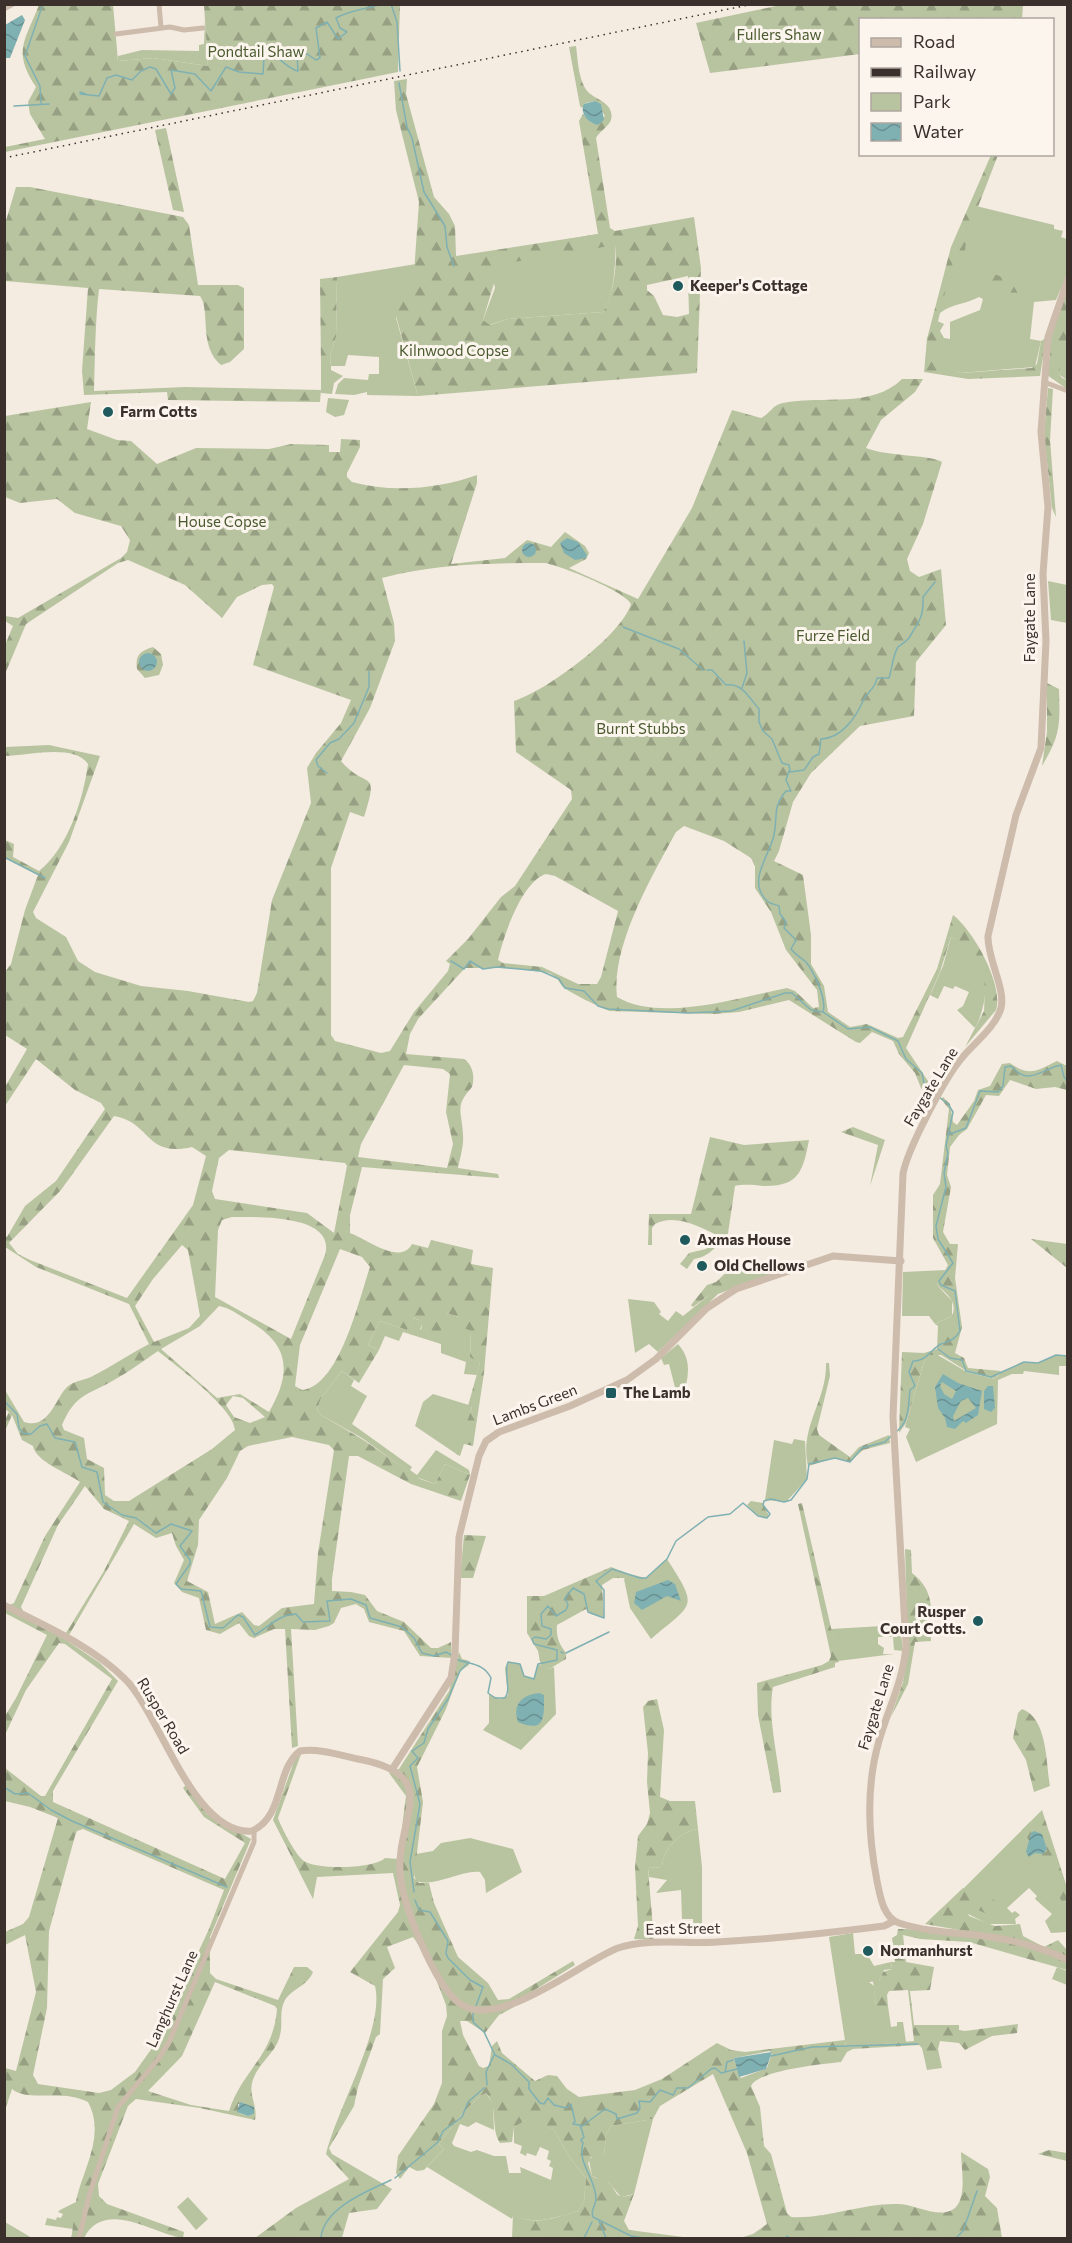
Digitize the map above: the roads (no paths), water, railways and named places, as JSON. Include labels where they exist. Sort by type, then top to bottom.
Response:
[{"type":"street","points":[[4,9],[13,4]]},
{"type":"street","points":[[159,4],[160,28]]},
{"type":"street","points":[[116,34],[160,28],[203,28]]},
{"type":"street","name":"Faygate Lane","points":[[894,1921],[887,1913],[880,1895],[873,1858],[870,1816],[876,1750],[901,1679],[906,1645],[894,1434],[897,1296],[901,1262],[904,1168],[912,1147],[959,1061],[995,1020],[1001,1009],[1002,999],[988,947],[989,928],[1016,815],[1041,748],[1046,641],[1043,574],[1048,507],[1041,436],[1044,382],[1048,333],[1068,279]]},
{"type":"street","points":[[1044,382],[1068,391]]},
{"type":"street","name":"Lambs Green","points":[[393,1768],[446,1690],[455,1657],[459,1537],[479,1456],[486,1441],[499,1432],[570,1406],[627,1380],[658,1357],[713,1304],[736,1289],[833,1256],[901,1262]]},
{"type":"street","name":"Rusper Road","points":[[4,1605],[82,1648],[121,1675],[138,1695],[184,1779],[208,1812],[237,1829],[254,1830]]},
{"type":"street","points":[[254,1830],[271,1812],[291,1760],[300,1750],[341,1755],[393,1768]]},
{"type":"street","name":"East Street","points":[[393,1768],[405,1781],[411,1797],[400,1869],[404,1893],[438,1981],[456,2001],[474,2011],[490,2012],[504,2007],[536,1993],[585,1964],[629,1944],[762,1940],[884,1926],[894,1921],[926,1929],[996,1939],[1045,1951],[1068,1960]]},
{"type":"street","name":"Langhurst Lane","points":[[79,2238],[89,2196],[118,2107],[159,2058],[172,2035],[254,1842],[254,1830]]},
{"type":"water","points":[[22,15],[25,20],[10,58],[5,58],[5,25]]},
{"type":"water","points":[[595,101],[601,104],[604,120],[598,125],[588,120],[583,111],[584,104]]},
{"type":"water","points":[[567,538],[578,542],[587,555],[586,558],[575,560],[564,553],[560,543]]},
{"type":"water","points":[[526,543],[532,543],[536,550],[532,557],[526,557],[522,553],[522,547]]},
{"type":"water","points":[[148,653],[154,656],[157,662],[154,668],[148,671],[142,668],[139,662],[142,656]]},
{"type":"water","points":[[943,1374],[958,1383],[982,1391],[978,1415],[966,1423],[963,1421],[955,1429],[947,1427],[945,1418],[938,1408],[935,1387]],"holes":[[[942,1382],[956,1391],[952,1399],[944,1394],[940,1386]],[[968,1398],[976,1408],[954,1421],[953,1416],[961,1401]]]},
{"type":"water","points":[[988,1386],[993,1386],[995,1408],[991,1412],[984,1409],[984,1391]]},
{"type":"water","points":[[668,1580],[675,1584],[681,1601],[667,1596],[642,1610],[634,1603],[636,1592]]},
{"type":"water","points":[[539,1693],[544,1695],[542,1721],[534,1726],[518,1722],[516,1710],[520,1702],[523,1698]]},
{"type":"water","points":[[1034,1831],[1042,1834],[1047,1849],[1043,1854],[1035,1853],[1029,1857],[1026,1852],[1031,1833]]},
{"type":"water","points":[[772,2052],[766,2069],[739,2077],[734,2058]]},
{"type":"water","points":[[240,2102],[254,2107],[254,2114],[248,2116],[237,2112]]},
{"type":"waterway","points":[[41,103],[40,86],[25,56],[43,4]]},
{"type":"waterway","points":[[80,94],[99,96],[107,78],[116,75],[132,80],[141,71],[150,67],[156,69],[171,94],[175,88],[171,70],[195,74],[211,91],[226,67],[239,72],[263,74],[264,58],[260,52],[262,47],[298,71],[297,55],[307,54],[316,60],[320,58],[316,28],[327,22],[338,39],[347,32],[340,28],[336,18],[352,11],[382,4]]},
{"type":"waterway","points":[[391,4],[397,22],[400,71]]},
{"type":"waterway","points":[[399,83],[407,127],[412,138],[424,192],[445,226],[447,247],[454,266]]},
{"type":"waterway","points":[[80,92],[86,94]]},
{"type":"waterway","points":[[14,106],[49,104]]},
{"type":"waterway","points":[[790,772],[804,770],[813,757],[819,754],[821,739],[829,738],[847,726],[875,685],[877,678],[889,678],[896,650],[909,638],[918,623],[923,609],[923,597],[935,582]]},
{"type":"waterway","points":[[623,627],[679,649],[703,670]]},
{"type":"waterway","points":[[742,688],[747,673],[744,641]]},
{"type":"waterway","points":[[707,670],[712,670],[726,685],[737,686],[749,696],[759,709],[759,722],[763,731],[772,739],[782,763],[789,765],[790,770]]},
{"type":"waterway","points":[[327,773],[318,766],[316,760],[330,743],[339,739],[354,723],[369,687],[369,671]]},
{"type":"waterway","points":[[789,771],[786,780],[791,791],[786,791],[779,802],[774,835],[761,867],[759,884],[766,900],[779,906],[780,914],[786,922],[784,928],[796,940],[791,949],[806,962],[813,972],[823,1000],[823,1012]]},
{"type":"waterway","points":[[4,857],[45,878]]},
{"type":"waterway","points":[[451,961],[464,969],[470,961],[483,969],[497,967],[541,971],[559,979],[565,988],[584,991],[598,1006],[608,1009],[688,1013],[731,1011],[785,993],[792,993],[811,1010],[823,1012],[848,1029],[870,1027],[898,1041],[906,1059],[922,1073],[924,1083],[935,1094]]},
{"type":"waterway","points":[[950,1134],[966,1128],[980,1091],[998,1092],[1003,1086],[1005,1067],[1011,1066],[1017,1072],[1029,1076],[1061,1065],[1064,1077],[1068,1081]]},
{"type":"waterway","points":[[896,1432],[904,1423],[910,1390],[915,1386],[909,1372],[913,1361],[925,1357],[937,1346],[954,1338],[960,1331],[955,1291],[941,1285],[939,1281],[953,1263],[938,1239],[936,1226],[946,1187],[944,1173],[948,1153],[946,1146],[953,1112],[948,1104],[939,1097]]},
{"type":"waterway","points":[[938,1349],[950,1358],[962,1360],[966,1371],[991,1377],[1024,1362],[1038,1363],[1056,1355],[1068,1356]]},
{"type":"waterway","points":[[4,1401],[17,1414],[19,1428],[23,1433],[31,1434],[40,1426],[47,1424],[55,1438],[75,1442],[82,1467],[97,1472],[103,1502],[122,1515],[136,1518],[156,1533],[171,1524],[192,1531],[180,1546],[190,1560],[190,1564],[176,1584],[181,1589],[201,1591],[210,1627],[223,1628],[238,1615],[243,1617],[255,1635],[279,1619],[290,1615],[296,1614],[303,1622],[330,1621],[327,1601],[351,1599],[366,1605],[370,1618],[402,1627],[414,1638],[422,1653],[434,1656],[446,1652],[453,1656]]},
{"type":"waterway","points":[[456,1659],[484,1669],[491,1678],[488,1693],[495,1698],[505,1698],[508,1690],[506,1671],[508,1662],[520,1664],[524,1676],[534,1679],[538,1664],[557,1660],[557,1650],[534,1644],[532,1639],[535,1637],[546,1639],[551,1635],[551,1629],[542,1626],[541,1614],[548,1606],[556,1616],[566,1610],[568,1605],[565,1598],[573,1588],[584,1594],[588,1612],[604,1618],[604,1590],[596,1581],[612,1569],[646,1578],[667,1559],[676,1541],[708,1517],[730,1514],[743,1503],[758,1516],[767,1518],[770,1514],[763,1505],[764,1501],[791,1500],[807,1479],[809,1464],[835,1458],[850,1462],[862,1448],[885,1442],[892,1435]]},
{"type":"waterway","points":[[566,1653],[609,1632]]},
{"type":"waterway","points":[[414,1892],[410,1862],[420,1804],[410,1766],[418,1758],[412,1751],[424,1743],[428,1729],[448,1699],[460,1671],[469,1662]]},
{"type":"waterway","points":[[4,1787],[15,1794],[28,1793],[51,1810],[72,1821],[227,1887]]},
{"type":"waterway","points":[[415,1900],[419,1910],[430,1912],[448,1941],[446,1953],[448,1958],[470,1980],[483,1987],[476,2006]]},
{"type":"waterway","points":[[473,2013],[473,2022],[484,2032],[495,2055],[511,2064],[529,2082],[529,2089],[540,2103],[544,2104],[548,2098],[554,2105],[566,2108],[571,2104],[575,2121],[573,2124],[580,2125],[584,2137],[581,2140],[583,2143],[582,2158],[595,2191],[593,2217],[631,2236],[643,2238]]},
{"type":"waterway","points":[[771,2056],[812,2047],[918,2044]]},
{"type":"waterway","points":[[487,2085],[486,2072],[494,2055]]},
{"type":"waterway","points":[[725,2072],[727,2062],[733,2060]]},
{"type":"waterway","points":[[581,2127],[605,2109],[616,2114],[617,2119],[637,2113],[640,2108],[639,2101],[650,2102],[660,2090],[673,2095],[677,2088],[688,2088],[711,2069],[715,2068],[721,2073],[737,2069]]},
{"type":"waterway","points":[[395,2178],[438,2142],[443,2131],[462,2117],[468,2102],[484,2088]]},
{"type":"waterway","points":[[321,2237],[324,2226],[339,2209],[349,2201],[391,2180]]},
{"type":"waterway","points":[[956,2238],[963,2231],[977,2191]]},
{"type":"waterway","points":[[599,2221],[606,2238]]},
{"type":"waterway","points":[[584,2238],[592,2222]]},
{"type":"waterway","points":[[786,2238],[787,2236],[789,2238]]},
{"type":"waterway","points":[[343,2238],[352,2238]]},
{"type":"railway","points":[[4,158],[753,4]]},
{"type":"place","name":"Keeper's Cottage","points":[[678,286]]},
{"type":"place","name":"Farm Cotts","points":[[108,412]]},
{"type":"place","name":"Axmas House","points":[[685,1240]]},
{"type":"place","name":"Old Chellows","points":[[702,1266]]},
{"type":"place","name":"The Lamb","points":[[611,1393]]},
{"type":"place","name":"Rusper Court Cotts.","points":[[978,1621]]},
{"type":"place","name":"Normanhurst","points":[[868,1951]]},
{"type":"park label","name":"Fullers Shaw","points":[[779,35]]},
{"type":"park label","name":"Pondtail Shaw","points":[[256,52]]},
{"type":"park label","name":"Kilnwood Copse","points":[[454,351]]},
{"type":"park label","name":"House Copse","points":[[222,522]]},
{"type":"park label","name":"Furze Field","points":[[833,636]]},
{"type":"park label","name":"Burnt Stubbs","points":[[641,729]]}]
